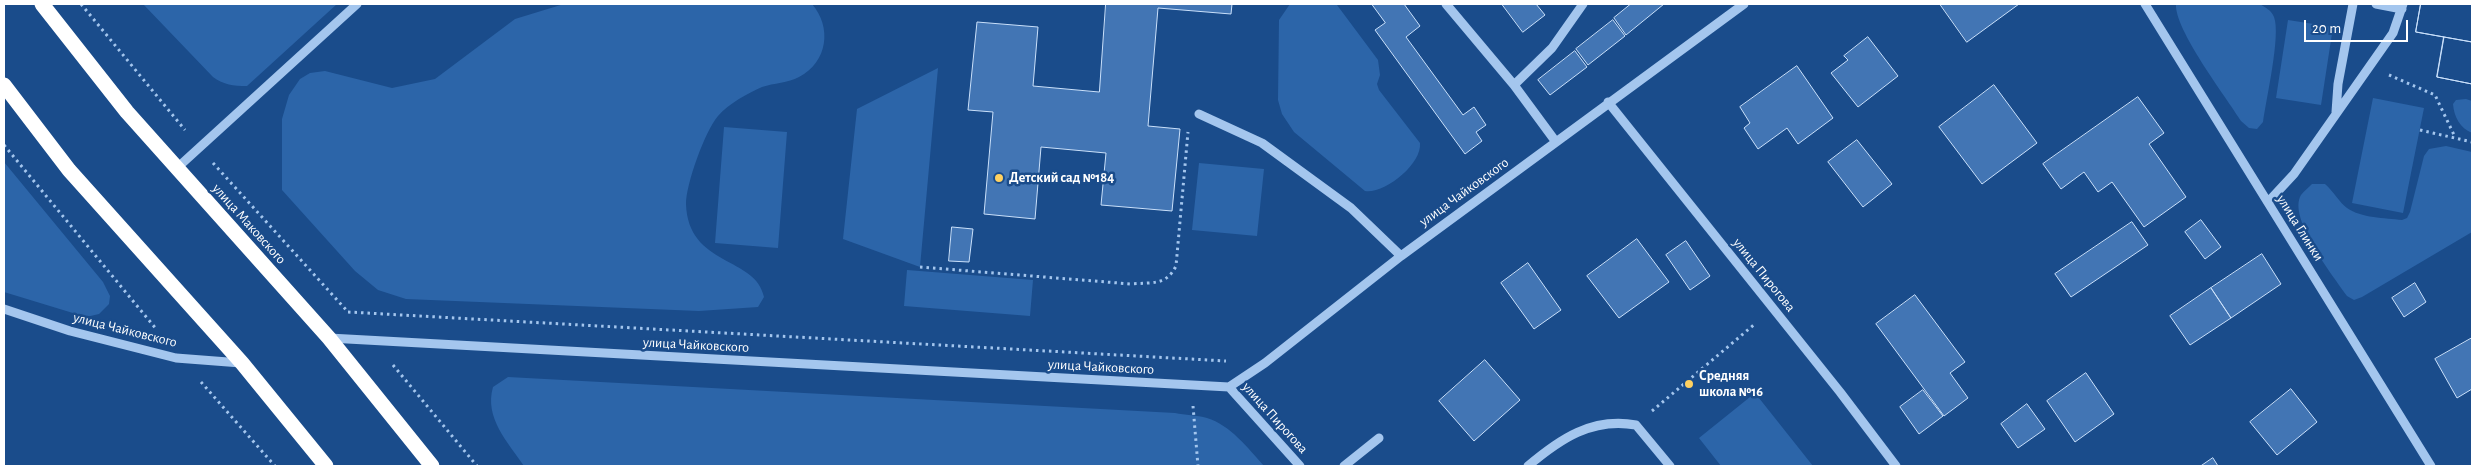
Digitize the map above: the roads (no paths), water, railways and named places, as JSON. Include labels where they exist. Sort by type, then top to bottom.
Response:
[{"type":"highway","name":"улица Маковского","points":[[42,4],[127,112],[329,338],[432,466]]},
{"type":"highway","points":[[4,85],[69,170],[242,363],[326,466]]},
{"type":"street","points":[[177,168],[357,4]]},
{"type":"street","points":[[1446,4],[1514,85],[1556,142]]},
{"type":"street","points":[[1514,85],[1552,48],[1583,4]]},
{"type":"street","name":"улица Чайковского","points":[[329,338],[1229,387],[1265,363],[1401,256],[1743,4]]},
{"type":"street","name":"улица Глинки","points":[[2145,4],[2431,466]]},
{"type":"street","points":[[2336,114],[2338,84],[2353,4]]},
{"type":"street","points":[[2268,202],[2294,174],[2393,34],[2402,6],[2376,4]]},
{"type":"street","name":"улица Пирогова","points":[[1608,102],[1774,308],[1896,466]]},
{"type":"street","points":[[1199,114],[1262,143],[1352,208],[1401,256]]},
{"type":"street","name":"улица Чайковского","points":[[4,309],[70,331],[181,359],[242,363]]},
{"type":"street","name":"улица Пирогова","points":[[1229,387],[1300,466]]},
{"type":"street","points":[[1528,466],[1581,430],[1602,423],[1618,422],[1636,425],[1670,466]]},
{"type":"street","points":[[1344,466],[1379,438]]},
{"type":"place","name":"Детский сад №184","points":[[999,178]]},
{"type":"place","name":"Средняя школа №16","points":[[1689,384]]}]
